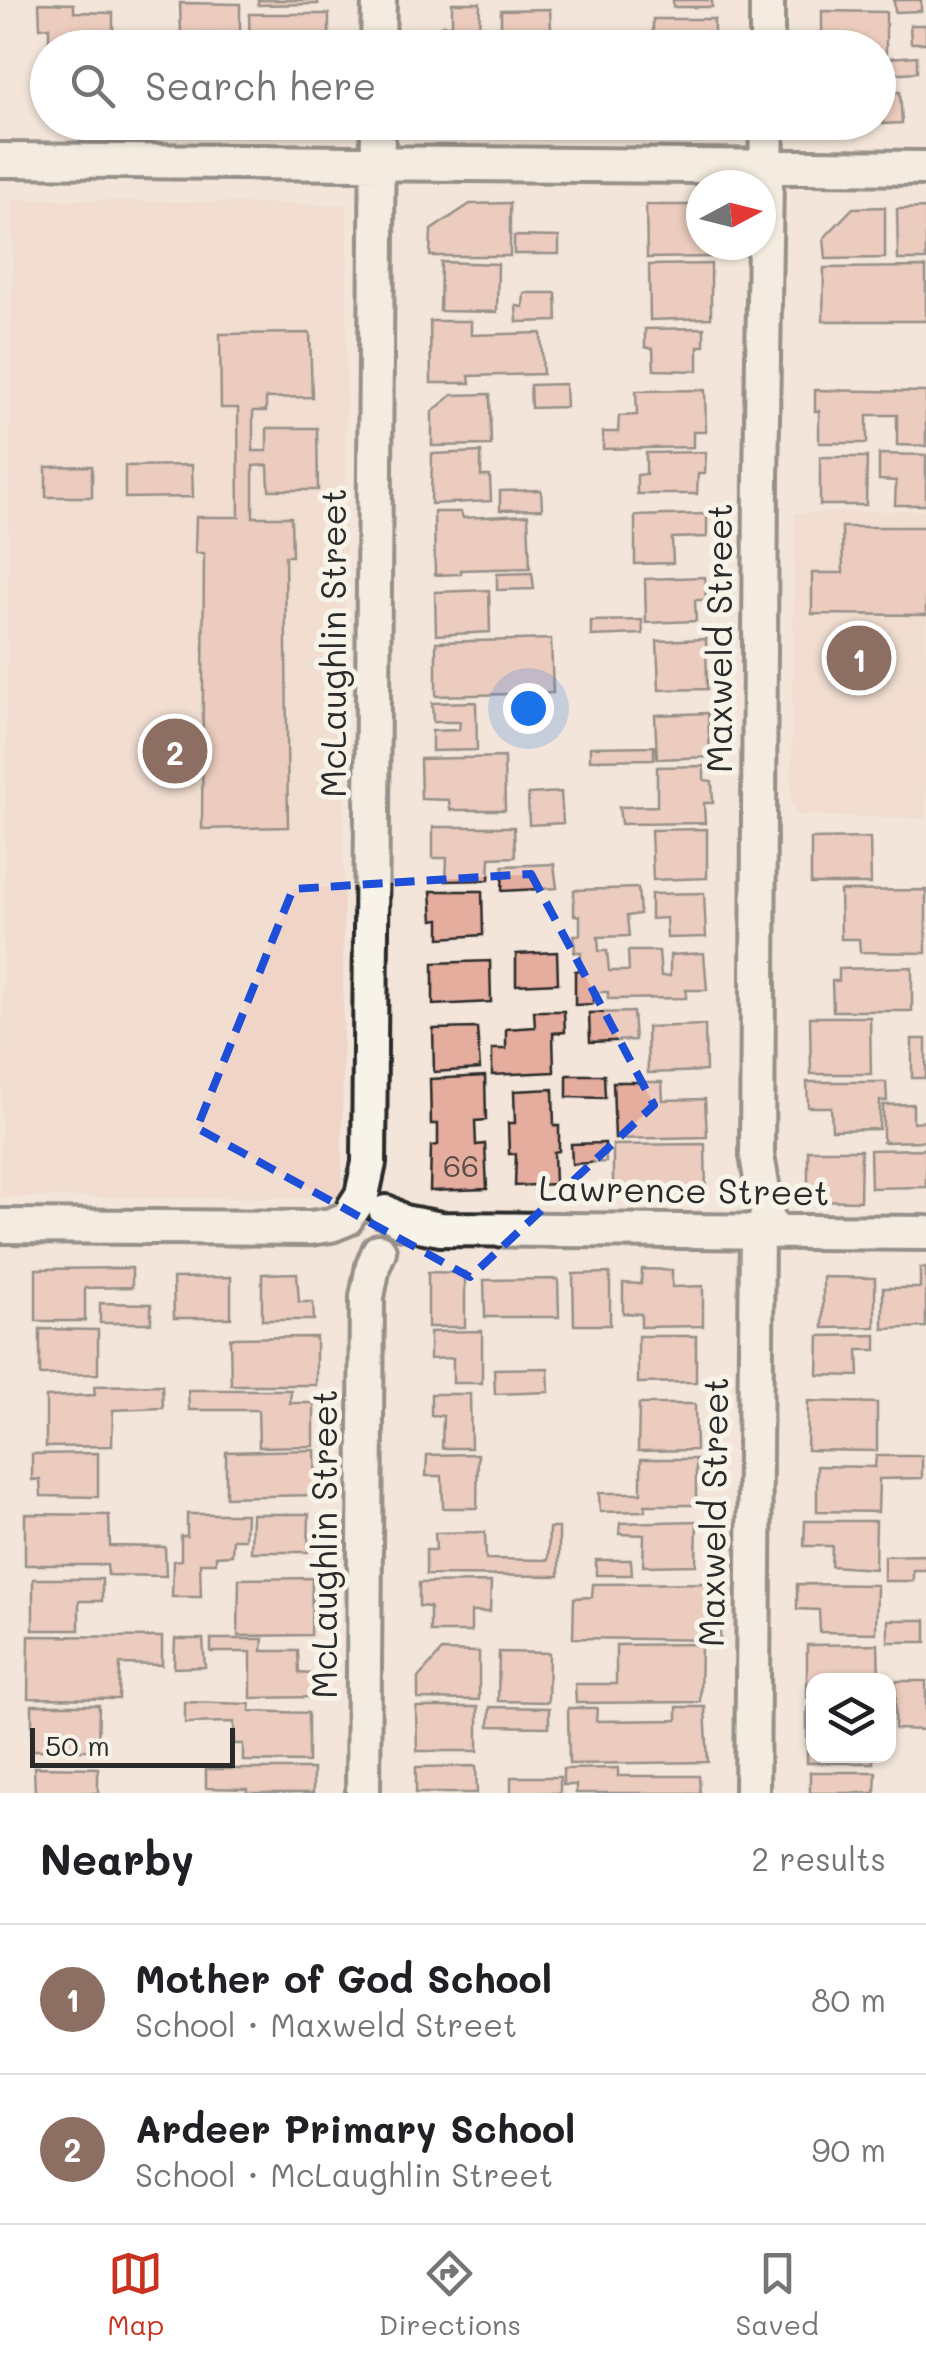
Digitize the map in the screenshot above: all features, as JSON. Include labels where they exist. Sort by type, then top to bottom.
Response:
[{"type":"street","points":[[378,0],[378,30]]},
{"type":"street","points":[[767,30],[768,0]]},
{"type":"street","name":"McLaughlin Street","points":[[363,1793],[367,1296],[372,1266],[367,1229],[378,140]]},
{"type":"street","name":"Maxweld Street","points":[[752,1793],[766,140]]},
{"type":"street","points":[[0,160],[926,168]]},
{"type":"street","name":"Lawrence Street","points":[[0,1226],[331,1225],[367,1229],[926,1234]]},
{"type":"highlighted area","points":[[531,874],[654,1105],[470,1277],[197,1128],[293,889]]},
{"type":"shaded area","points":[[13,199],[347,205],[342,1198],[0,1197]]},
{"type":"shaded area","points":[[926,510],[926,819],[798,815],[791,803],[795,513]]},
{"type":"building","points":[[258,0],[318,0],[318,4],[258,5]]},
{"type":"building","points":[[673,0],[712,0],[712,7],[673,7]]},
{"type":"building","points":[[894,0],[921,0],[921,11],[895,12]]},
{"type":"building","points":[[39,3],[74,4],[74,12],[113,13],[113,30],[40,28]]},
{"type":"building","points":[[180,3],[240,4],[240,30],[181,30]]},
{"type":"building","points":[[452,3],[480,3],[479,30],[442,30],[442,25],[452,25]]},
{"type":"building","points":[[550,9],[551,30],[501,30],[501,10]]},
{"type":"building","points":[[822,11],[886,12],[886,30],[822,30]]},
{"type":"building","points":[[249,14],[329,14],[329,30],[249,30]]},
{"type":"building","points":[[653,19],[714,19],[714,30],[653,30]]},
{"type":"building","points":[[910,25],[926,25],[926,43],[911,43]]},
{"type":"building","points":[[917,56],[917,72],[896,73],[896,57]]},
{"type":"building","points":[[896,92],[900,92],[902,123],[896,123]]},
{"type":"building","points":[[510,203],[510,256],[430,256],[431,230],[470,204]]},
{"type":"building","points":[[646,205],[686,205],[686,257],[647,258]]},
{"type":"building","points":[[885,207],[885,258],[826,259],[824,238],[853,208]]},
{"type":"building","points":[[926,208],[926,260],[898,260],[897,209]]},
{"type":"building","points":[[514,236],[559,237],[559,254],[514,254]]},
{"type":"building","points":[[441,262],[498,264],[497,312],[440,311]]},
{"type":"building","points":[[711,264],[711,318],[650,320],[649,265]]},
{"type":"building","points":[[926,267],[926,321],[823,321],[824,268]]},
{"type":"building","points":[[524,293],[556,293],[557,321],[517,322],[516,306],[523,307]]},
{"type":"building","points":[[430,321],[471,321],[471,335],[541,333],[543,374],[469,376],[470,383],[431,383]]},
{"type":"building","points":[[704,328],[704,346],[698,346],[698,371],[654,370],[653,349],[645,347],[645,329]]},
{"type":"building","points":[[310,333],[312,397],[266,398],[266,411],[253,411],[253,451],[267,451],[267,428],[317,428],[318,490],[269,490],[268,465],[253,466],[253,517],[291,517],[292,556],[285,556],[288,827],[202,829],[204,553],[195,553],[196,517],[239,517],[238,408],[221,408],[220,334]]},
{"type":"building","points":[[565,384],[566,407],[531,408],[530,385]]},
{"type":"building","points":[[705,390],[706,432],[693,432],[693,447],[603,449],[603,432],[618,432],[619,416],[637,415],[636,391]]},
{"type":"building","points":[[815,390],[926,392],[926,446],[897,445],[897,415],[867,415],[867,443],[819,443]]},
{"type":"building","points":[[490,394],[491,445],[432,446],[432,412],[452,395]]},
{"type":"building","points":[[481,452],[481,476],[490,476],[491,501],[431,504],[432,454]]},
{"type":"building","points":[[706,452],[705,474],[698,474],[697,494],[637,494],[637,475],[646,474],[646,453]]},
{"type":"building","points":[[879,454],[926,455],[926,505],[895,505],[896,481],[879,480]]},
{"type":"building","points":[[820,457],[867,457],[866,505],[820,505]]},
{"type":"building","points":[[192,465],[193,497],[125,498],[125,466]]},
{"type":"building","points":[[92,466],[92,497],[46,497],[46,467]]},
{"type":"building","points":[[541,490],[542,509],[500,510],[500,491]]},
{"type":"building","points":[[434,512],[461,512],[463,518],[528,515],[530,568],[461,570],[461,574],[435,575]]},
{"type":"building","points":[[707,514],[707,537],[672,538],[673,563],[635,564],[635,516]]},
{"type":"building","points":[[842,527],[926,527],[926,615],[812,614],[812,573],[843,573]]},
{"type":"building","points":[[532,573],[534,589],[497,590],[497,574]]},
{"type":"building","points":[[705,577],[706,600],[695,600],[696,621],[646,623],[645,579]]},
{"type":"building","points":[[489,590],[490,632],[436,635],[435,592]]},
{"type":"building","points":[[642,620],[643,634],[591,636],[591,621]]},
{"type":"building","points":[[551,639],[553,693],[436,696],[436,642]]},
{"type":"building","points":[[706,639],[707,689],[659,690],[657,641]]},
{"type":"building","points":[[476,702],[477,750],[432,751],[432,731],[459,730],[460,722],[433,722],[432,703]]},
{"type":"building","points":[[708,713],[710,757],[657,759],[655,715]]},
{"type":"building","points":[[654,746],[654,759],[590,760],[590,747]]},
{"type":"building","points":[[504,757],[505,810],[450,810],[449,800],[421,799],[420,759]]},
{"type":"building","points":[[704,766],[704,780],[712,781],[713,803],[704,803],[705,823],[621,824],[619,807],[657,806],[657,767]]},
{"type":"building","points":[[561,792],[563,823],[529,825],[528,794]]},
{"type":"building","points":[[433,827],[514,827],[515,857],[490,858],[489,880],[446,881],[447,858],[433,858]]},
{"type":"building","points":[[707,829],[707,878],[653,880],[651,830]]},
{"type":"building","points":[[870,838],[871,884],[811,884],[811,839]]},
{"type":"building","points":[[554,864],[557,888],[502,891],[503,866]]},
{"type":"building","points":[[638,888],[640,914],[627,916],[629,936],[598,937],[599,951],[607,951],[609,971],[629,971],[628,951],[659,951],[661,976],[670,976],[670,955],[704,953],[707,990],[686,990],[686,998],[608,999],[608,992],[594,992],[593,1004],[575,1005],[575,971],[581,970],[581,952],[575,952],[574,935],[580,935],[580,916],[574,915],[574,890]]},
{"type":"building","points":[[926,890],[926,953],[860,952],[859,939],[841,939],[840,891]]},
{"type":"building","points":[[431,891],[482,891],[483,935],[440,938],[440,919],[433,920]]},
{"type":"building","points":[[704,893],[706,937],[667,938],[666,918],[651,919],[651,894]]},
{"type":"building","points":[[557,952],[558,983],[516,985],[516,954]]},
{"type":"building","points":[[490,961],[491,1002],[433,1005],[433,963]]},
{"type":"building","points":[[912,967],[912,1011],[833,1011],[832,981],[839,981],[839,969]]},
{"type":"building","points":[[534,1011],[564,1011],[565,1032],[553,1033],[554,1072],[492,1075],[492,1049],[506,1049],[506,1029],[535,1027]]},
{"type":"building","points":[[633,1012],[635,1040],[590,1042],[589,1013]]},
{"type":"building","points":[[810,1017],[870,1017],[871,1074],[811,1074]]},
{"type":"building","points":[[705,1025],[706,1071],[648,1073],[647,1027]]},
{"type":"building","points":[[477,1028],[480,1069],[434,1072],[433,1029]]},
{"type":"building","points":[[912,1039],[926,1039],[926,1078],[912,1078]]},
{"type":"building","points":[[567,1075],[604,1075],[605,1098],[567,1097]]},
{"type":"building","points":[[485,1076],[486,1120],[475,1121],[476,1145],[485,1144],[487,1189],[430,1191],[431,1146],[438,1145],[438,1124],[431,1124],[430,1079]]},
{"type":"building","points":[[613,1082],[662,1082],[663,1100],[705,1099],[707,1137],[615,1139]]},
{"type":"building","points":[[807,1082],[886,1082],[887,1101],[880,1101],[879,1129],[832,1130],[831,1107],[808,1107]]},
{"type":"building","points":[[553,1089],[554,1126],[559,1126],[559,1151],[554,1152],[555,1184],[515,1186],[516,1154],[509,1154],[508,1123],[515,1123],[514,1091]]},
{"type":"building","points":[[913,1104],[913,1122],[926,1121],[926,1141],[883,1142],[883,1105]]},
{"type":"building","points":[[605,1143],[606,1162],[572,1164],[571,1144]]},
{"type":"building","points":[[705,1144],[706,1192],[613,1194],[613,1145]]},
{"type":"building","points":[[926,1149],[926,1187],[871,1188],[870,1150]]},
{"type":"building","points":[[808,1150],[861,1150],[860,1201],[808,1200]]},
{"type":"building","points":[[132,1268],[132,1287],[85,1288],[85,1321],[36,1321],[36,1269]]},
{"type":"building","points":[[920,1268],[926,1268],[926,1327],[883,1329],[883,1288],[920,1288]]},
{"type":"building","points":[[642,1269],[672,1270],[672,1287],[703,1286],[703,1326],[641,1327],[641,1314],[623,1313],[623,1283],[641,1284]]},
{"type":"building","points":[[428,1272],[465,1273],[465,1327],[428,1327]]},
{"type":"building","points":[[297,1273],[299,1302],[313,1302],[314,1320],[262,1320],[262,1274]]},
{"type":"building","points":[[610,1273],[610,1325],[574,1325],[573,1274]]},
{"type":"building","points":[[231,1277],[231,1318],[174,1318],[173,1278]]},
{"type":"building","points":[[823,1277],[875,1278],[875,1327],[823,1328]]},
{"type":"building","points":[[558,1279],[559,1317],[485,1317],[484,1280]]},
{"type":"building","points":[[100,1303],[151,1304],[151,1323],[100,1323]]},
{"type":"building","points":[[40,1329],[98,1330],[98,1374],[40,1375]]},
{"type":"building","points":[[482,1331],[482,1383],[453,1383],[453,1358],[430,1359],[430,1332]]},
{"type":"building","points":[[876,1335],[876,1350],[858,1350],[859,1376],[818,1375],[819,1336]]},
{"type":"building","points":[[638,1336],[696,1336],[696,1382],[638,1383]]},
{"type":"building","points":[[316,1337],[316,1385],[231,1385],[230,1338]]},
{"type":"building","points":[[548,1368],[549,1392],[495,1394],[494,1369]]},
{"type":"building","points":[[162,1385],[163,1408],[113,1410],[112,1446],[46,1447],[46,1397],[95,1395],[94,1386]]},
{"type":"building","points":[[188,1390],[291,1390],[290,1403],[314,1403],[314,1446],[259,1447],[258,1410],[189,1410]]},
{"type":"building","points":[[431,1394],[470,1394],[471,1448],[442,1448],[443,1416],[431,1415]]},
{"type":"building","points":[[808,1401],[877,1403],[877,1451],[807,1450]]},
{"type":"building","points":[[639,1404],[695,1404],[696,1450],[638,1451]]},
{"type":"building","points":[[315,1450],[316,1495],[226,1497],[226,1452]]},
{"type":"building","points":[[98,1453],[98,1497],[41,1496],[40,1479],[32,1480],[32,1454]]},
{"type":"building","points":[[478,1454],[477,1508],[443,1508],[442,1476],[426,1476],[427,1455]]},
{"type":"building","points":[[876,1456],[922,1456],[922,1478],[879,1479],[878,1512],[817,1511],[817,1466],[875,1467]]},
{"type":"building","points":[[641,1459],[696,1459],[696,1505],[645,1505],[645,1511],[600,1512],[599,1493],[641,1493]]},
{"type":"building","points":[[25,1514],[109,1515],[110,1546],[165,1547],[166,1576],[108,1575],[107,1565],[25,1565]]},
{"type":"building","points":[[187,1514],[246,1514],[245,1539],[233,1539],[232,1555],[216,1556],[216,1563],[200,1563],[201,1597],[172,1597],[173,1561],[181,1560],[181,1536],[187,1536]]},
{"type":"building","points":[[252,1514],[309,1514],[308,1552],[251,1552]]},
{"type":"building","points":[[697,1521],[696,1565],[643,1566],[644,1535],[619,1534],[620,1523]]},
{"type":"building","points":[[805,1521],[876,1521],[875,1569],[831,1566],[832,1546],[804,1546]]},
{"type":"building","points":[[549,1528],[559,1528],[559,1576],[426,1575],[426,1550],[436,1550],[435,1533],[485,1532],[486,1559],[548,1560]]},
{"type":"building","points":[[926,1555],[926,1570],[913,1570],[913,1581],[884,1581],[884,1556]]},
{"type":"building","points":[[596,1560],[631,1560],[632,1575],[596,1575]]},
{"type":"building","points":[[312,1578],[311,1635],[238,1636],[239,1579]]},
{"type":"building","points":[[33,1579],[102,1579],[102,1601],[79,1601],[79,1630],[33,1630]]},
{"type":"building","points":[[491,1582],[490,1612],[471,1612],[471,1632],[430,1632],[430,1607],[419,1606],[419,1583]]},
{"type":"building","points":[[721,1583],[720,1640],[573,1638],[574,1598],[592,1597],[593,1584]]},
{"type":"building","points":[[797,1584],[877,1585],[876,1633],[820,1632],[819,1610],[797,1609]]},
{"type":"building","points":[[888,1620],[926,1620],[926,1642],[888,1642]]},
{"type":"building","points":[[29,1636],[162,1637],[162,1665],[120,1664],[119,1699],[28,1698]]},
{"type":"building","points":[[175,1639],[203,1639],[205,1667],[174,1668]]},
{"type":"building","points":[[211,1639],[263,1639],[262,1651],[298,1651],[299,1673],[312,1674],[312,1697],[251,1698],[251,1652],[211,1652]]},
{"type":"building","points":[[701,1644],[700,1702],[576,1703],[575,1684],[616,1684],[616,1645]]},
{"type":"building","points":[[878,1644],[879,1673],[807,1673],[807,1645]]},
{"type":"building","points":[[442,1651],[479,1652],[479,1700],[418,1699],[418,1678]]},
{"type":"building","points":[[499,1652],[549,1653],[548,1702],[498,1701]]},
{"type":"building","points":[[896,1681],[926,1681],[926,1730],[896,1729]]},
{"type":"building","points":[[185,1702],[250,1704],[250,1711],[308,1713],[308,1762],[243,1761],[243,1744],[234,1744],[234,1722],[185,1723]]},
{"type":"building","points":[[32,1705],[99,1705],[98,1750],[32,1750]]},
{"type":"building","points":[[416,1707],[478,1707],[478,1751],[417,1751]]},
{"type":"building","points":[[490,1707],[549,1708],[549,1727],[489,1726]]},
{"type":"building","points":[[677,1707],[705,1707],[708,1762],[569,1764],[568,1708],[597,1708],[596,1721],[677,1720]]},
{"type":"building","points":[[476,1766],[477,1793],[416,1793],[416,1767]]},
{"type":"building","points":[[34,1767],[98,1768],[98,1793],[35,1793]]},
{"type":"building","points":[[618,1768],[618,1776],[699,1776],[700,1793],[576,1793],[576,1785],[563,1785],[563,1769]]},
{"type":"building","points":[[206,1769],[313,1769],[313,1793],[247,1793],[247,1789],[206,1788]]},
{"type":"building","points":[[810,1772],[876,1772],[875,1793],[810,1793]]},
{"type":"building","points":[[511,1777],[560,1777],[560,1793],[511,1793]]},
{"type":"place","name":"Mother of God School","points":[[859,658]]},
{"type":"place","name":"Ardeer Primary School","points":[[175,751]]}]
